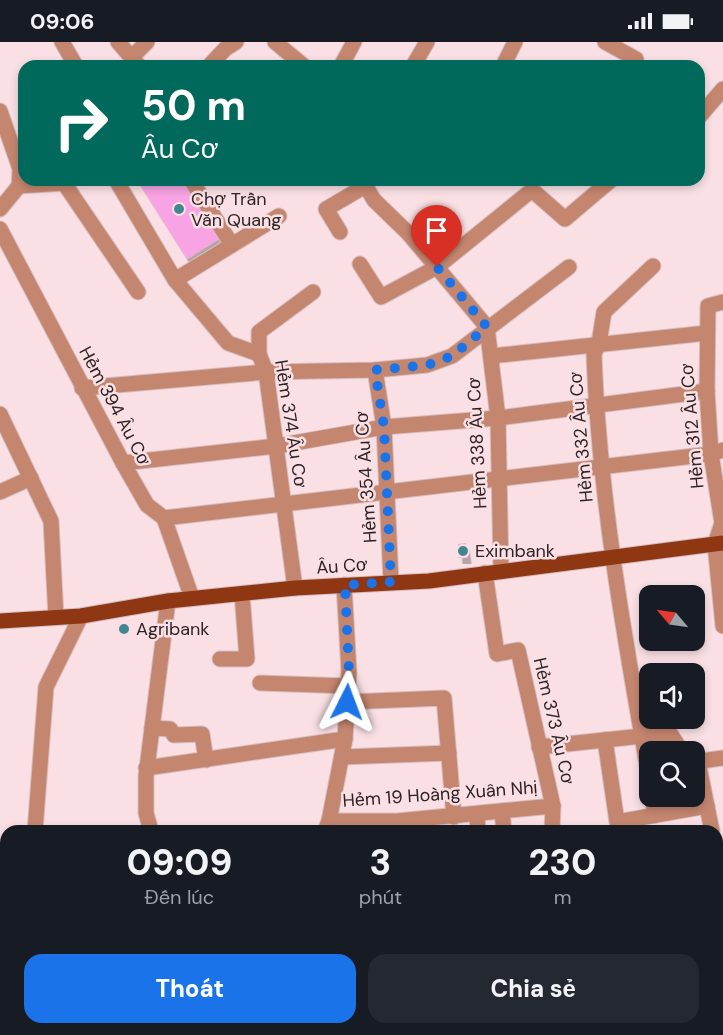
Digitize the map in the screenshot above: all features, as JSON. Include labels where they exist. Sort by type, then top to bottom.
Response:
[{"type":"main road","name":"Âu Cơ","points":[[0,621],[81,616],[168,601],[295,588],[429,581],[719,544]]},
{"type":"street","points":[[62,42],[72,60]]},
{"type":"street","points":[[118,42],[135,60]]},
{"type":"street","points":[[137,60],[147,42]]},
{"type":"street","points":[[215,60],[236,42]]},
{"type":"street","points":[[275,42],[297,60]]},
{"type":"street","points":[[344,60],[354,42]]},
{"type":"street","points":[[416,60],[427,42]]},
{"type":"street","points":[[506,60],[516,42]]},
{"type":"street","points":[[605,42],[636,59]]},
{"type":"street","points":[[705,110],[723,89]]},
{"type":"street","points":[[0,111],[18,163]]},
{"type":"street","points":[[0,209],[19,186]]},
{"type":"street","points":[[69,186],[138,292]]},
{"type":"street","points":[[120,186],[175,280],[228,343],[259,354]]},
{"type":"street","points":[[196,186],[232,245]]},
{"type":"street","points":[[340,232],[326,209],[358,186]]},
{"type":"street","points":[[366,186],[374,200],[408,233],[487,327]]},
{"type":"street","points":[[360,264],[381,297],[437,267],[532,190],[565,219],[604,186]]},
{"type":"street","points":[[175,280],[279,216]]},
{"type":"street","name":"Hẻm 394 Âu Cơ","points":[[0,230],[123,463],[147,505],[164,518],[192,598]]},
{"type":"street","name":"Hẻm 332 Âu Cơ","points":[[643,741],[612,556],[596,405],[594,354],[599,343],[604,312],[653,266]]},
{"type":"street","points":[[82,388],[266,372],[375,370],[428,365],[452,356],[487,327],[569,267]]},
{"type":"street","name":"Hẻm 374 Âu Cơ","points":[[295,588],[266,372],[259,354],[259,332],[313,292]]},
{"type":"street","name":"Hẻm 312 Âu Cơ","points":[[716,304],[708,306],[706,391],[717,452],[722,523],[719,544],[723,626]]},
{"type":"street","name":"Hẻm 338 Âu Cơ","points":[[487,327],[498,418],[501,571]]},
{"type":"street","points":[[491,356],[707,333]]},
{"type":"street","name":"Hẻm 354 Âu Cơ","points":[[375,370],[384,427],[391,582]]},
{"type":"street","points":[[123,463],[277,446],[384,427],[498,418],[706,391]]},
{"type":"street","points":[[2,421],[51,521],[56,617]]},
{"type":"street","points":[[164,518],[602,468],[717,452]]},
{"type":"street","points":[[0,492],[31,478]]},
{"type":"street","name":"Hẻm 373 Âu Cơ","points":[[485,573],[497,654],[518,650],[553,806],[552,825]]},
{"type":"street","points":[[327,825],[345,739],[348,686],[345,585]]},
{"type":"street","points":[[220,659],[247,659],[242,594]]},
{"type":"street","points":[[149,825],[146,813],[146,768],[168,601]]},
{"type":"street","points":[[35,825],[46,687],[81,616]]},
{"type":"street","points":[[260,683],[348,686]]},
{"type":"street","points":[[347,702],[444,698],[454,816]]},
{"type":"street","points":[[152,728],[170,729],[174,735],[202,734],[206,759]]},
{"type":"street","points":[[539,747],[670,734],[675,741]]},
{"type":"street","points":[[146,768],[345,739]]},
{"type":"street","points":[[605,740],[617,822],[707,806]]},
{"type":"street","points":[[342,757],[449,753]]},
{"type":"street","points":[[705,761],[723,758]]},
{"type":"street","points":[[705,798],[711,825]]},
{"type":"street","name":"Hẻm 19 Hoàng Xuân Nhị","points":[[386,825],[553,806]]},
{"type":"street","points":[[654,807],[655,815]]},
{"type":"street","points":[[502,812],[503,825]]},
{"type":"street","points":[[477,815],[478,825]]},
{"type":"building","name":"Chợ Trần Văn Quang","points":[[141,186],[190,186],[222,237],[187,259]]},
{"type":"building","name":"Eximbank","points":[[466,543],[468,558],[459,558],[458,544]]},
{"type":"place","name":"Chợ Trần Văn Quang","points":[[179,209]]},
{"type":"place","name":"Eximbank","points":[[463,551]]},
{"type":"place","name":"Agribank","points":[[124,629]]},
{"type":"route","points":[[347,702],[349,672],[345,585],[391,582],[384,427],[375,370],[428,365],[452,356],[487,327],[437,267]]}]
